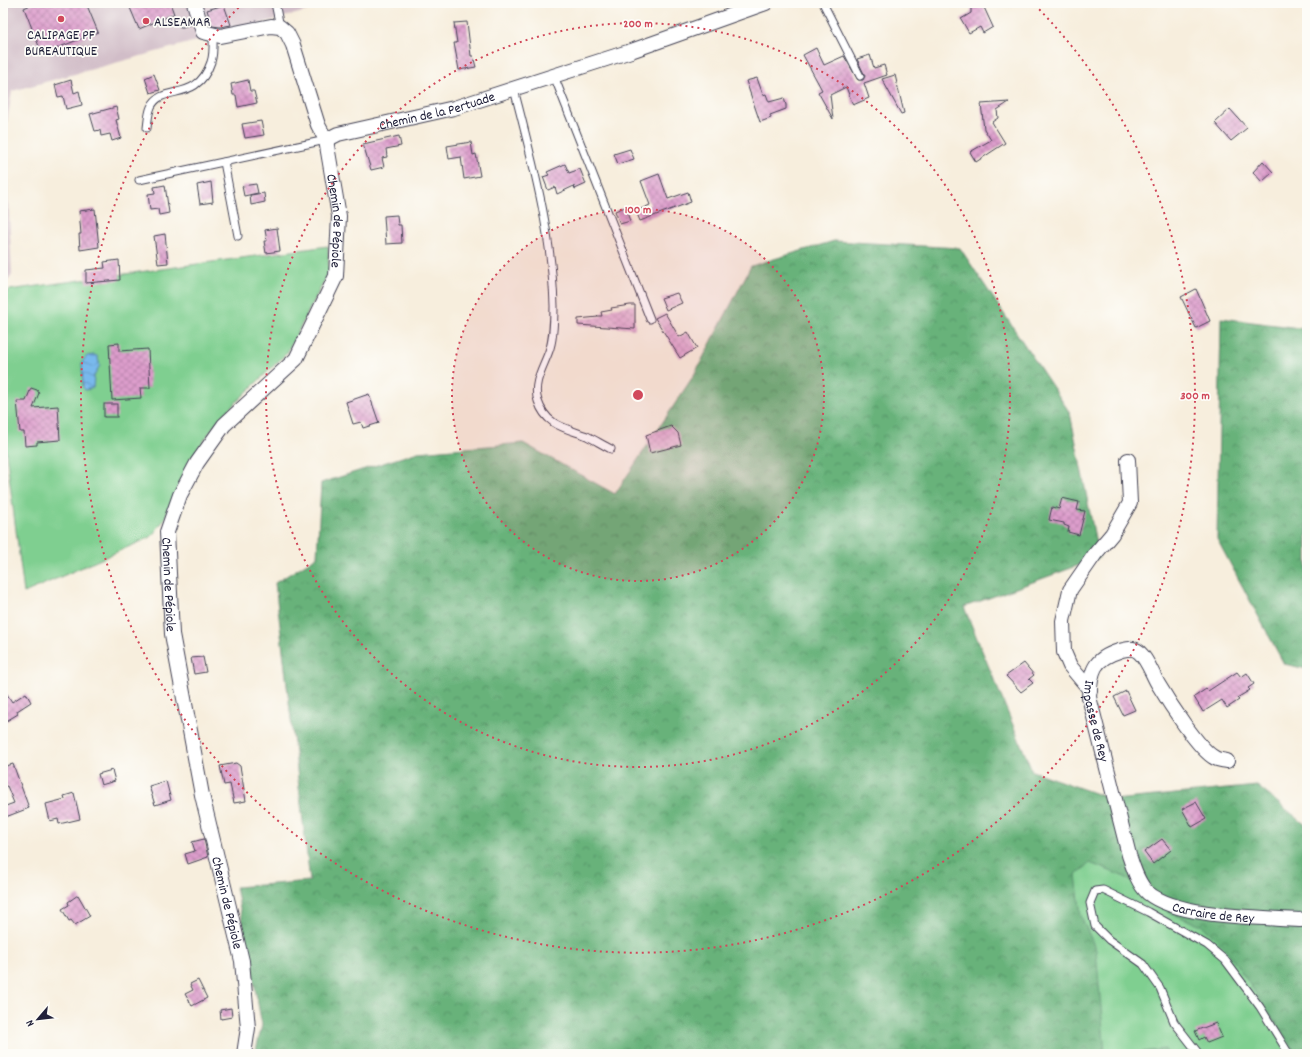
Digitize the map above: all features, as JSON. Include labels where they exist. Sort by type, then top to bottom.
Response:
[{"type":"street","points":[[194,3],[203,32],[220,36],[271,26],[280,27],[287,33],[318,126],[326,140]]},
{"type":"street","name":"Chemin de la Pertuade","points":[[326,140],[338,134],[454,108],[631,51],[766,3]]},
{"type":"street","name":"Chemin de Pépiole","points":[[244,1054],[248,1028],[242,961],[202,795],[172,634],[167,532],[180,495],[197,463],[224,425],[296,358],[336,276],[339,216],[326,140]]},
{"type":"street","points":[[1090,690],[1070,666],[1064,652],[1063,621],[1070,590],[1095,554],[1112,534],[1130,504],[1128,460]]},
{"type":"street","name":"Impasse de Rey","points":[[1135,871],[1129,855],[1089,697],[1098,661],[1105,655],[1128,648],[1138,651],[1144,657],[1158,684],[1198,743],[1215,758],[1227,761]]},
{"type":"street","name":"Carraire de Rey","points":[[1135,871],[1148,892],[1158,899],[1173,906],[1206,912],[1300,920],[1307,919]]},
{"type":"lane","points":[[275,3],[280,27]]},
{"type":"lane","points":[[823,3],[860,76]]},
{"type":"lane","points":[[182,23],[199,18]]},
{"type":"lane","points":[[147,128],[151,107],[160,97],[189,90],[200,82],[212,61],[213,35]]},
{"type":"lane","points":[[554,76],[650,319]]},
{"type":"lane","points":[[514,89],[549,243],[552,276],[554,308],[550,350],[539,375],[537,400],[547,417],[560,428],[587,436],[611,449]]},
{"type":"lane","points":[[139,180],[326,140]]},
{"type":"lane","points":[[224,162],[238,236]]},
{"type":"lane","points":[[1198,1054],[1174,1022],[1160,988],[1143,964],[1109,940],[1095,926],[1090,903],[1095,891],[1103,890],[1148,912],[1207,945],[1225,960],[1260,1007],[1289,1054]]},
{"type":"shaded area","points":[[3,3],[336,3],[12,91],[5,135],[12,275],[3,287]]},
{"type":"green space","points":[[834,241],[960,248],[1070,413],[1099,558],[964,607],[1032,771],[1114,800],[1257,786],[1307,826],[1307,1054],[255,1054],[262,1025],[236,887],[310,881],[275,583],[317,557],[321,483],[418,452],[523,443],[615,494],[694,375],[751,266]]},
{"type":"green space","points":[[328,246],[329,272],[287,353],[220,418],[188,463],[164,520],[151,537],[24,593],[3,429],[3,298],[9,290]]},
{"type":"green space","points":[[1221,318],[1307,329],[1307,669],[1284,664],[1217,539]]},
{"type":"green space","points":[[1090,863],[1125,877],[1170,913],[1203,926],[1225,948],[1297,1054],[1167,1054],[1165,1049],[1126,1054],[1105,1054],[1096,950],[1081,916],[1076,875]]},
{"type":"water","points":[[87,356],[97,356],[100,365],[94,376],[93,388],[85,390],[83,388],[82,362]]},
{"type":"building","points":[[35,3],[86,3],[98,32],[42,54],[24,8]]},
{"type":"building","name":"ALSEAMAR","points":[[128,3],[170,3],[174,14],[139,29]]},
{"type":"building","points":[[971,3],[982,3],[993,27],[983,33],[980,27],[969,33],[961,19],[971,13]]},
{"type":"building","points":[[224,5],[231,25],[220,27],[212,26],[207,10]]},
{"type":"building","points":[[467,22],[471,56],[473,56],[476,67],[459,70],[454,43],[457,43],[454,23]]},
{"type":"building","points":[[816,48],[824,65],[844,56],[858,80],[863,80],[865,76],[857,59],[870,55],[874,68],[884,65],[887,75],[864,83],[869,98],[853,105],[846,87],[830,95],[833,119],[818,92],[822,90],[803,55]]},
{"type":"building","points":[[154,74],[160,90],[150,93],[145,78]]},
{"type":"building","points":[[895,75],[904,113],[901,114],[882,79]]},
{"type":"building","points":[[757,78],[763,95],[766,94],[769,102],[784,98],[786,105],[786,109],[770,115],[771,118],[760,122],[746,81]]},
{"type":"building","points":[[71,80],[74,93],[79,91],[82,105],[66,109],[63,96],[58,97],[55,85]]},
{"type":"building","points":[[248,80],[250,91],[254,91],[257,103],[238,107],[236,95],[233,95],[231,84]]},
{"type":"building","points":[[1009,102],[997,110],[998,118],[992,122],[1005,143],[976,162],[970,152],[991,140],[984,129],[981,104]]},
{"type":"building","points":[[116,107],[119,119],[116,120],[121,138],[112,141],[110,134],[101,136],[100,130],[95,131],[90,114]]},
{"type":"building","points":[[1230,109],[1247,128],[1231,141],[1215,123]]},
{"type":"building","points":[[261,121],[264,135],[245,138],[242,124]]},
{"type":"building","points":[[399,136],[401,146],[386,149],[387,157],[382,158],[384,167],[371,170],[363,144]]},
{"type":"building","points":[[471,142],[473,155],[476,154],[480,176],[464,179],[461,157],[449,159],[447,146]]},
{"type":"building","points":[[630,149],[634,159],[618,164],[614,154]]},
{"type":"building","points":[[1263,161],[1273,172],[1262,182],[1253,172]]},
{"type":"building","points":[[565,164],[569,173],[580,169],[586,184],[575,189],[574,186],[557,194],[555,187],[548,190],[543,177],[549,175],[547,172]]},
{"type":"building","points":[[659,174],[668,199],[688,192],[691,202],[640,221],[636,211],[650,205],[641,181]]},
{"type":"building","points":[[211,182],[213,202],[200,204],[197,185]]},
{"type":"building","points":[[256,184],[258,193],[244,196],[242,186]]},
{"type":"building","points":[[165,185],[169,213],[159,215],[158,209],[150,210],[148,194],[155,193],[154,187]]},
{"type":"building","points":[[264,193],[265,202],[251,205],[250,195]]},
{"type":"building","points":[[625,207],[630,221],[620,224],[615,211]]},
{"type":"building","points":[[95,209],[99,247],[80,250],[79,234],[81,234],[79,211]]},
{"type":"building","points":[[397,215],[398,225],[401,225],[402,243],[386,244],[384,216]]},
{"type":"building","points":[[277,228],[280,251],[266,253],[264,241],[267,241],[265,230]]},
{"type":"building","points":[[165,234],[168,263],[158,264],[154,236]]},
{"type":"building","points":[[119,260],[120,280],[86,283],[86,270],[105,268],[104,262]]},
{"type":"building","points":[[1196,289],[1210,321],[1196,328],[1181,297]]},
{"type":"building","points":[[677,293],[682,303],[666,310],[661,298]]},
{"type":"building","points":[[635,305],[635,329],[578,325],[578,319],[602,316],[601,312],[612,310],[611,308]]},
{"type":"building","points":[[665,313],[679,337],[688,332],[697,348],[680,358],[655,318]]},
{"type":"building","points":[[119,343],[119,351],[148,349],[150,388],[140,388],[141,398],[112,400],[109,344]]},
{"type":"building","points":[[31,388],[37,390],[39,393],[33,408],[58,406],[60,440],[37,442],[37,445],[25,446],[24,432],[20,432],[17,401],[26,401]]},
{"type":"building","points":[[369,394],[379,423],[363,428],[361,422],[353,424],[346,402]]},
{"type":"building","points":[[104,404],[117,404],[117,417],[104,417]]},
{"type":"building","points":[[671,426],[678,433],[681,445],[650,453],[646,435]]},
{"type":"building","points":[[1062,498],[1079,502],[1077,510],[1085,511],[1079,535],[1068,532],[1069,527],[1064,525],[1064,523],[1049,520],[1052,507],[1059,509]]},
{"type":"building","points":[[203,657],[206,672],[194,674],[191,658]]},
{"type":"building","points":[[1024,663],[1034,675],[1029,679],[1033,683],[1021,692],[1006,676]]},
{"type":"building","points":[[1237,672],[1241,677],[1247,673],[1254,684],[1248,688],[1250,690],[1237,698],[1239,700],[1227,708],[1222,700],[1203,712],[1194,697],[1206,689],[1208,691]]},
{"type":"building","points":[[3,688],[12,702],[26,693],[31,702],[17,711],[18,714],[3,723]]},
{"type":"building","points":[[1126,691],[1135,710],[1123,715],[1114,697]]},
{"type":"building","points":[[236,763],[240,766],[246,801],[234,803],[230,784],[224,785],[220,766]]},
{"type":"building","points":[[13,764],[29,808],[3,818],[3,807],[14,803],[7,786],[3,787],[3,767]]},
{"type":"building","points":[[112,770],[115,781],[101,785],[98,774]]},
{"type":"building","points":[[166,781],[171,800],[155,805],[149,786]]},
{"type":"building","points":[[74,793],[80,819],[59,824],[58,819],[50,821],[46,804],[65,799],[64,796]]},
{"type":"building","points":[[1196,802],[1206,819],[1192,827],[1182,809]]},
{"type":"building","points":[[204,839],[208,857],[188,864],[185,854],[195,851],[192,842]]},
{"type":"building","points":[[1162,839],[1171,850],[1153,864],[1144,852]]},
{"type":"building","points":[[78,895],[90,916],[75,925],[71,920],[69,921],[62,909],[69,905],[68,902]]},
{"type":"building","points":[[198,980],[207,998],[192,1006],[185,994],[193,990],[190,984]]},
{"type":"building","points":[[231,1008],[232,1017],[221,1019],[220,1010]]},
{"type":"building","points":[[1216,1023],[1222,1037],[1207,1043],[1204,1037],[1199,1040],[1195,1031]]},
{"type":"place","name":"CALIPAGE PF BUREAUTIQUE","points":[[61,19]]},
{"type":"place","name":"ALSEAMAR","points":[[146,21]]}]
